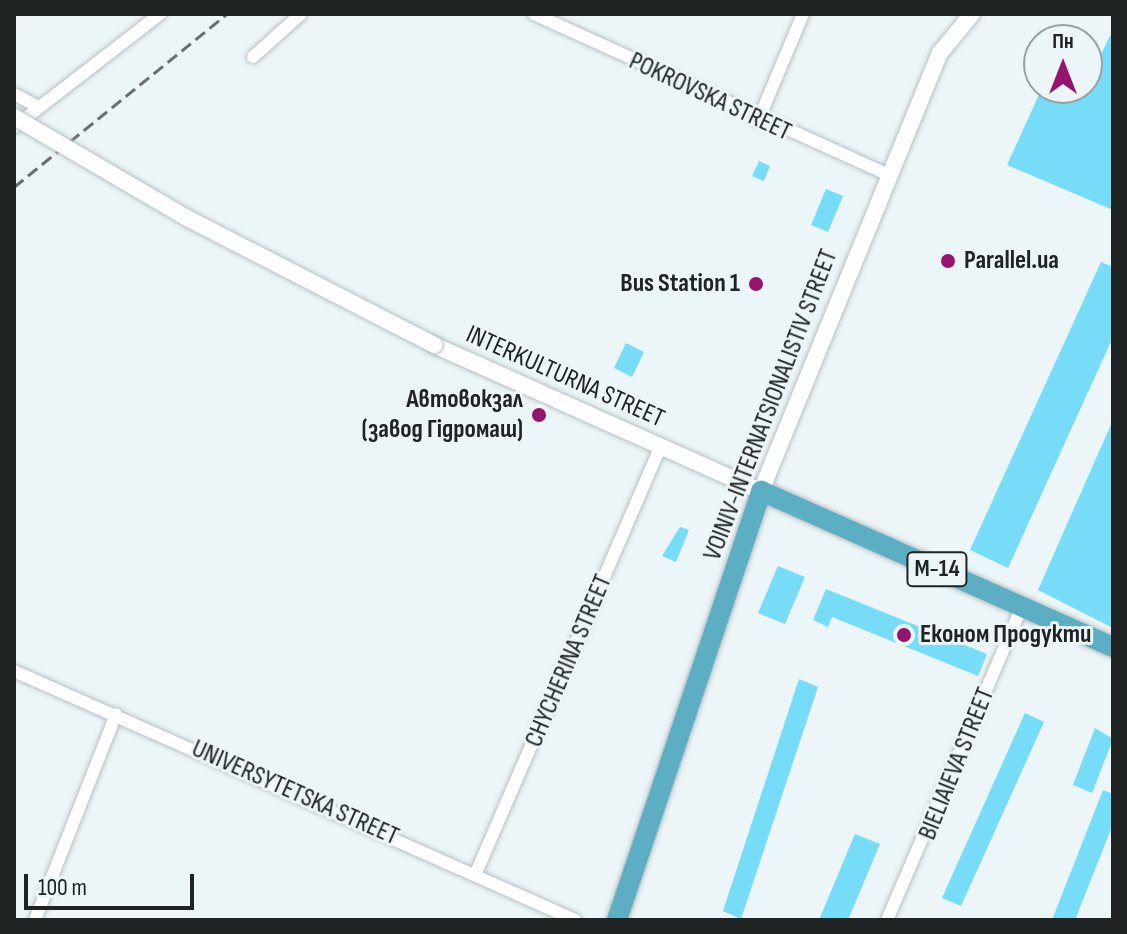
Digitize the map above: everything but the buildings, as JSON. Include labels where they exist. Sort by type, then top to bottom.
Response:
[{"type":"highway","name":"INTERKULTURNA STREET","points":[[761,491],[1113,647]]},
{"type":"highway","name":"VOINIV-INTERNATSIONALISTIV STREET","points":[[617,920],[761,491]]},
{"type":"main road","name":"VOINIV-INTERNATSIONALISTIV STREET","points":[[761,491],[940,53],[972,14]]},
{"type":"main road","name":"INTERKULTURNA STREET","points":[[14,117],[187,218],[434,345],[761,491]]},
{"type":"street","points":[[14,127],[160,14]]},
{"type":"street","points":[[253,57],[301,14]]},
{"type":"street","name":"POKROVSKA STREET","points":[[534,14],[758,121],[889,175]]},
{"type":"street","points":[[758,121],[803,14]]},
{"type":"street","points":[[14,94],[38,107]]},
{"type":"street","name":"CHYCHERINA STREET","points":[[476,873],[660,448]]},
{"type":"street","name":"BIELIAIEVA STREET","points":[[887,920],[1022,606]]},
{"type":"street","name":"UNIVERSYTETSKA STREET","points":[[14,671],[476,873],[575,920]]},
{"type":"street","points":[[35,920],[116,714]]},
{"type":"railway","points":[[14,187],[227,14]]},
{"type":"place","name":"Parallel.ua","points":[[948,261]]},
{"type":"place","name":"Bus Station 1","points":[[756,284]]},
{"type":"place","name":"Автовокзал (завод Гідромаш)","points":[[539,415]]},
{"type":"place","name":"Економ Продукти","points":[[904,635]]}]
